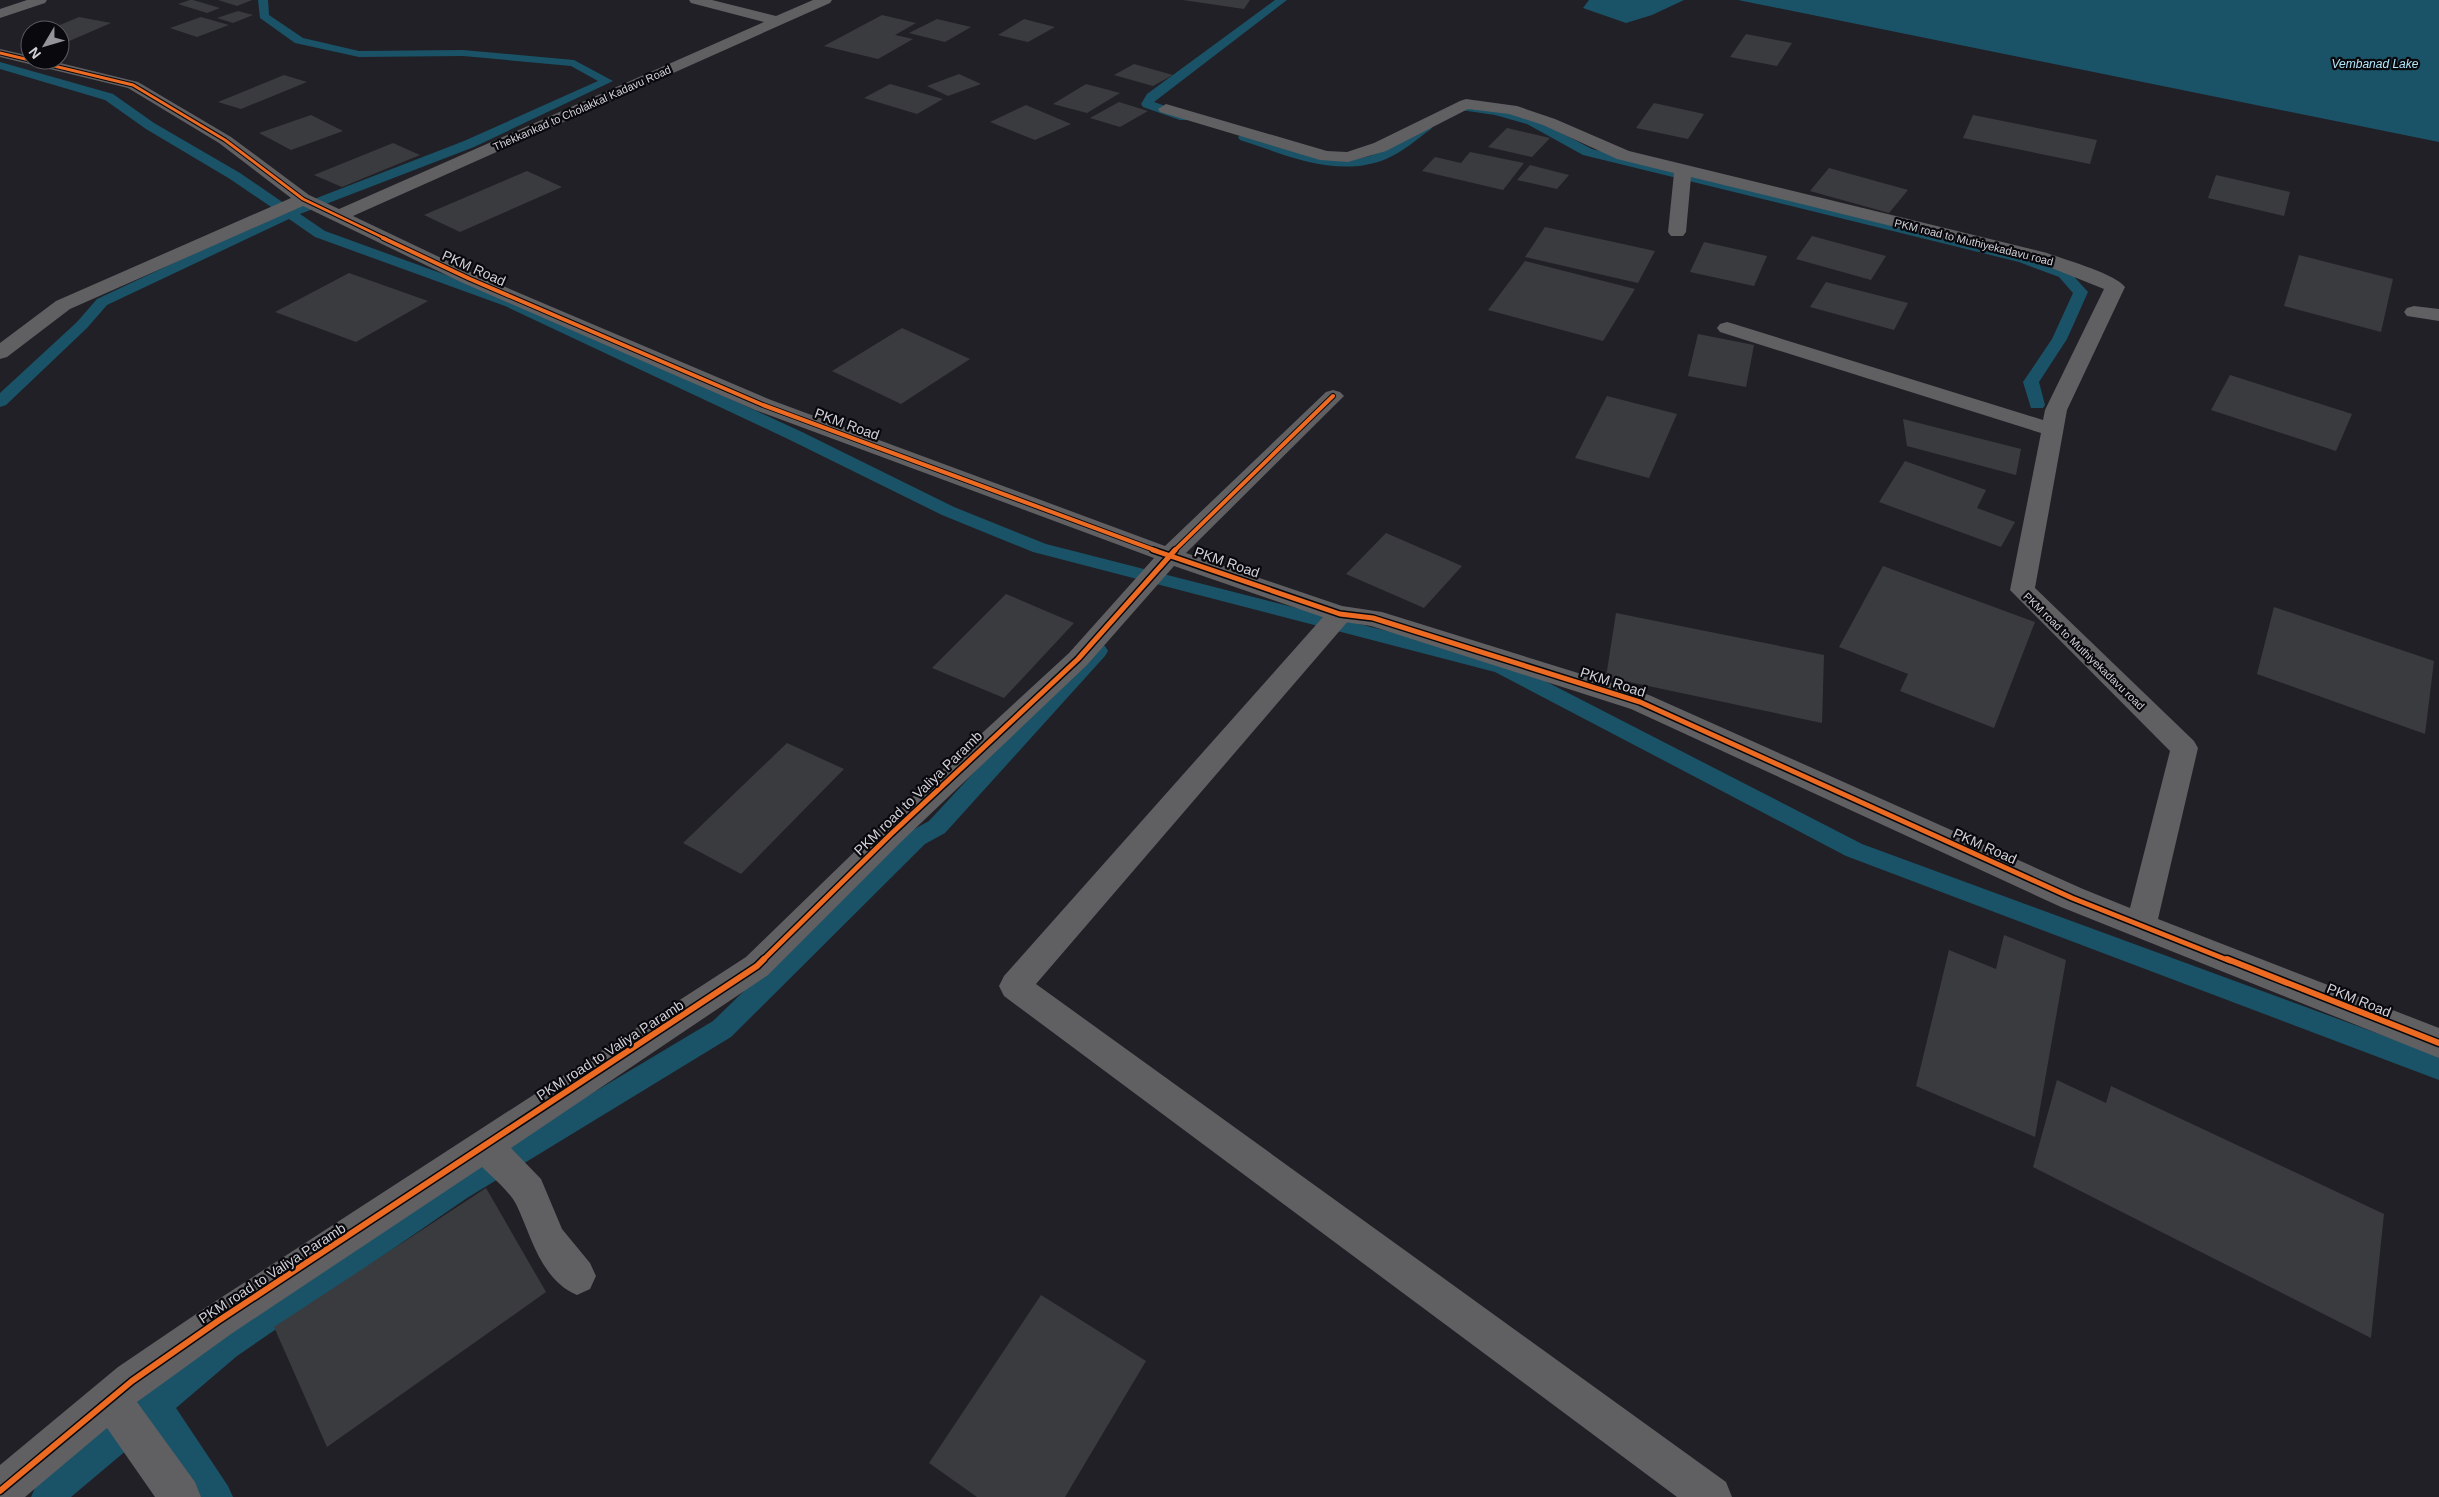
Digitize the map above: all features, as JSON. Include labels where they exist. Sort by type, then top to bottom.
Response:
[{"type":"street","points":[[0,14],[40,0]]},
{"type":"street","points":[[696,0],[778,21]]},
{"type":"street","name":"Thekkankad to Cholakkal Kadavu Road","points":[[339,216],[825,0]]},
{"type":"street","name":"PKM Road","points":[[0,53],[133,85],[225,140],[303,199],[470,279],[763,405],[1340,614],[1373,618],[1640,702],[2063,894],[2439,1043]]},
{"type":"street","name":"PKM road to Muthiyekadavu road","points":[[1166,109],[1326,156],[1348,157],[1380,147],[1466,104],[1511,109],[1549,122],[1623,155],[2040,257],[2090,275],[2115,287],[2056,410],[2022,590],[2184,748],[2141,926]]},
{"type":"street","points":[[1677,232],[1683,170]]},
{"type":"street","points":[[0,353],[63,305],[303,199]]},
{"type":"street","points":[[2414,312],[2439,315]]},
{"type":"street","points":[[1727,328],[2052,430]]},
{"type":"street","name":"PKM road to Valiya Paramb","points":[[0,1491],[132,1381],[218,1321],[757,966],[923,803],[1078,659],[1171,554],[1333,396]]},
{"type":"street","points":[[1340,614],[1016,986],[1711,1497]]},
{"type":"street","points":[[486,1146],[528,1191],[549,1242],[577,1276]]},
{"type":"street","points":[[110,1400],[180,1497]]},
{"type":"water","points":[[1589,0],[1684,0],[1652,15],[1626,23],[1583,8]]},
{"type":"water","name":"Vembanad Lake","points":[[1738,0],[2439,0],[2439,142]]},
{"type":"building","points":[[190,0],[220,8],[207,13],[178,4]]},
{"type":"building","points":[[218,0],[252,0],[237,6]]},
{"type":"building","points":[[1183,0],[1250,0],[1244,9]]},
{"type":"building","points":[[238,11],[253,15],[233,23],[217,18]]},
{"type":"building","points":[[882,15],[916,23],[895,35],[913,39],[878,59],[824,46]]},
{"type":"building","points":[[79,17],[111,23],[70,41],[70,21]]},
{"type":"building","points":[[201,17],[229,25],[197,37],[170,28]]},
{"type":"building","points":[[937,19],[971,27],[945,42],[909,33]]},
{"type":"building","points":[[1024,19],[1055,27],[1028,42],[998,35]]},
{"type":"building","points":[[1746,34],[1792,43],[1777,66],[1730,57]]},
{"type":"building","points":[[1134,64],[1173,75],[1153,86],[1114,75]]},
{"type":"building","points":[[959,74],[981,84],[948,96],[927,86]]},
{"type":"building","points":[[284,75],[307,82],[241,109],[218,102]]},
{"type":"building","points":[[890,84],[943,99],[917,114],[864,98]]},
{"type":"building","points":[[1086,84],[1120,93],[1087,113],[1053,104]]},
{"type":"building","points":[[1119,102],[1148,111],[1120,127],[1090,118]]},
{"type":"building","points":[[1654,103],[1704,114],[1688,139],[1636,128]]},
{"type":"building","points":[[1026,105],[1071,124],[1035,140],[990,122]]},
{"type":"building","points":[[311,115],[343,131],[291,150],[259,133]]},
{"type":"building","points":[[1973,115],[2097,140],[2090,164],[1963,138]]},
{"type":"building","points":[[1507,128],[1550,138],[1532,157],[1488,147]]},
{"type":"building","points":[[393,143],[420,155],[342,187],[314,175]]},
{"type":"building","points":[[1470,152],[1524,163],[1503,190],[1422,171],[1435,157],[1461,163]]},
{"type":"building","points":[[1530,165],[1569,175],[1557,189],[1517,180]]},
{"type":"building","points":[[1829,168],[1908,190],[1889,213],[1810,191]]},
{"type":"building","points":[[527,171],[562,187],[460,232],[424,215]]},
{"type":"building","points":[[2216,175],[2290,192],[2284,216],[2208,198]]},
{"type":"building","points":[[1545,227],[1655,251],[1638,283],[1525,257]]},
{"type":"building","points":[[1812,236],[1886,256],[1871,280],[1796,259]]},
{"type":"building","points":[[1704,242],[1767,256],[1754,286],[1690,272]]},
{"type":"building","points":[[2299,255],[2393,279],[2381,332],[2284,306]]},
{"type":"building","points":[[1525,261],[1635,289],[1603,341],[1488,310]]},
{"type":"building","points":[[349,273],[428,301],[356,342],[275,312]]},
{"type":"building","points":[[1826,282],[1908,303],[1894,330],[1810,307]]},
{"type":"building","points":[[902,328],[970,359],[901,404],[832,371]]},
{"type":"building","points":[[1698,334],[1754,345],[1746,387],[1688,376]]},
{"type":"building","points":[[2230,375],[2352,414],[2336,451],[2211,410]]},
{"type":"building","points":[[1607,396],[1677,414],[1649,478],[1575,458]]},
{"type":"building","points":[[1903,419],[2021,449],[2016,475],[1907,446]]},
{"type":"building","points":[[1905,461],[1986,490],[1977,508],[2015,522],[2001,547],[1879,502]]},
{"type":"building","points":[[1386,533],[1462,566],[1424,608],[1346,574]]},
{"type":"building","points":[[1883,566],[2035,622],[1994,728],[1900,691],[1908,674],[1839,647]]},
{"type":"building","points":[[1006,594],[1074,623],[1004,698],[932,668]]},
{"type":"building","points":[[2274,607],[2434,661],[2425,734],[2257,674]]},
{"type":"building","points":[[1616,613],[1824,655],[1822,723],[1606,677]]},
{"type":"building","points":[[787,743],[844,769],[741,874],[683,843]]},
{"type":"building","points":[[2004,935],[2066,960],[2035,1137],[1916,1086],[1949,950],[1996,969]]},
{"type":"building","points":[[2057,1080],[2106,1103],[2111,1086],[2384,1214],[2371,1338],[2033,1167]]},
{"type":"building","points":[[486,1188],[546,1292],[327,1447],[274,1327]]},
{"type":"building","points":[[1041,1295],[1146,1361],[1065,1497],[977,1497],[929,1463]]},
{"type":"waterway","points":[[263,0],[264,16],[299,41],[359,54],[463,53],[574,63],[607,81],[469,144],[290,214]]},
{"type":"waterway","points":[[1184,117],[1147,104],[1151,97],[1282,0]]},
{"type":"waterway","points":[[0,65],[109,97],[150,126],[235,176],[290,214]]},
{"type":"waterway","points":[[1465,107],[1495,112],[1541,125],[1588,152],[2024,259],[2064,274],[2081,292],[2072,316],[2060,339],[2031,382],[2037,405]]},
{"type":"waterway","points":[[1244,137],[1312,159],[1348,163],[1382,156],[1400,146],[1427,126]]},
{"type":"waterway","points":[[0,402],[82,325],[102,302],[263,224],[290,214]]},
{"type":"waterway","points":[[290,214],[320,234],[510,303],[796,436],[948,511],[1040,548],[1501,667],[1854,850],[2439,1068]]},
{"type":"waterway","points":[[156,1406],[227,1346],[457,1189],[722,1029],[739,1010],[917,838],[937,827],[1098,651]]},
{"type":"waterway","points":[[47,1497],[156,1406]]},
{"type":"waterway","points":[[156,1406],[217,1497]]},
{"type":"cycle path","points":[[0,53],[133,85],[225,140],[303,199],[470,279],[763,405],[1142,546],[1340,614],[1373,618],[1640,702],[2072,898],[2439,1043]]},
{"type":"cycle path","points":[[0,1491],[132,1381],[218,1321],[757,966],[891,834],[1078,659],[1171,554],[1333,396]]}]
